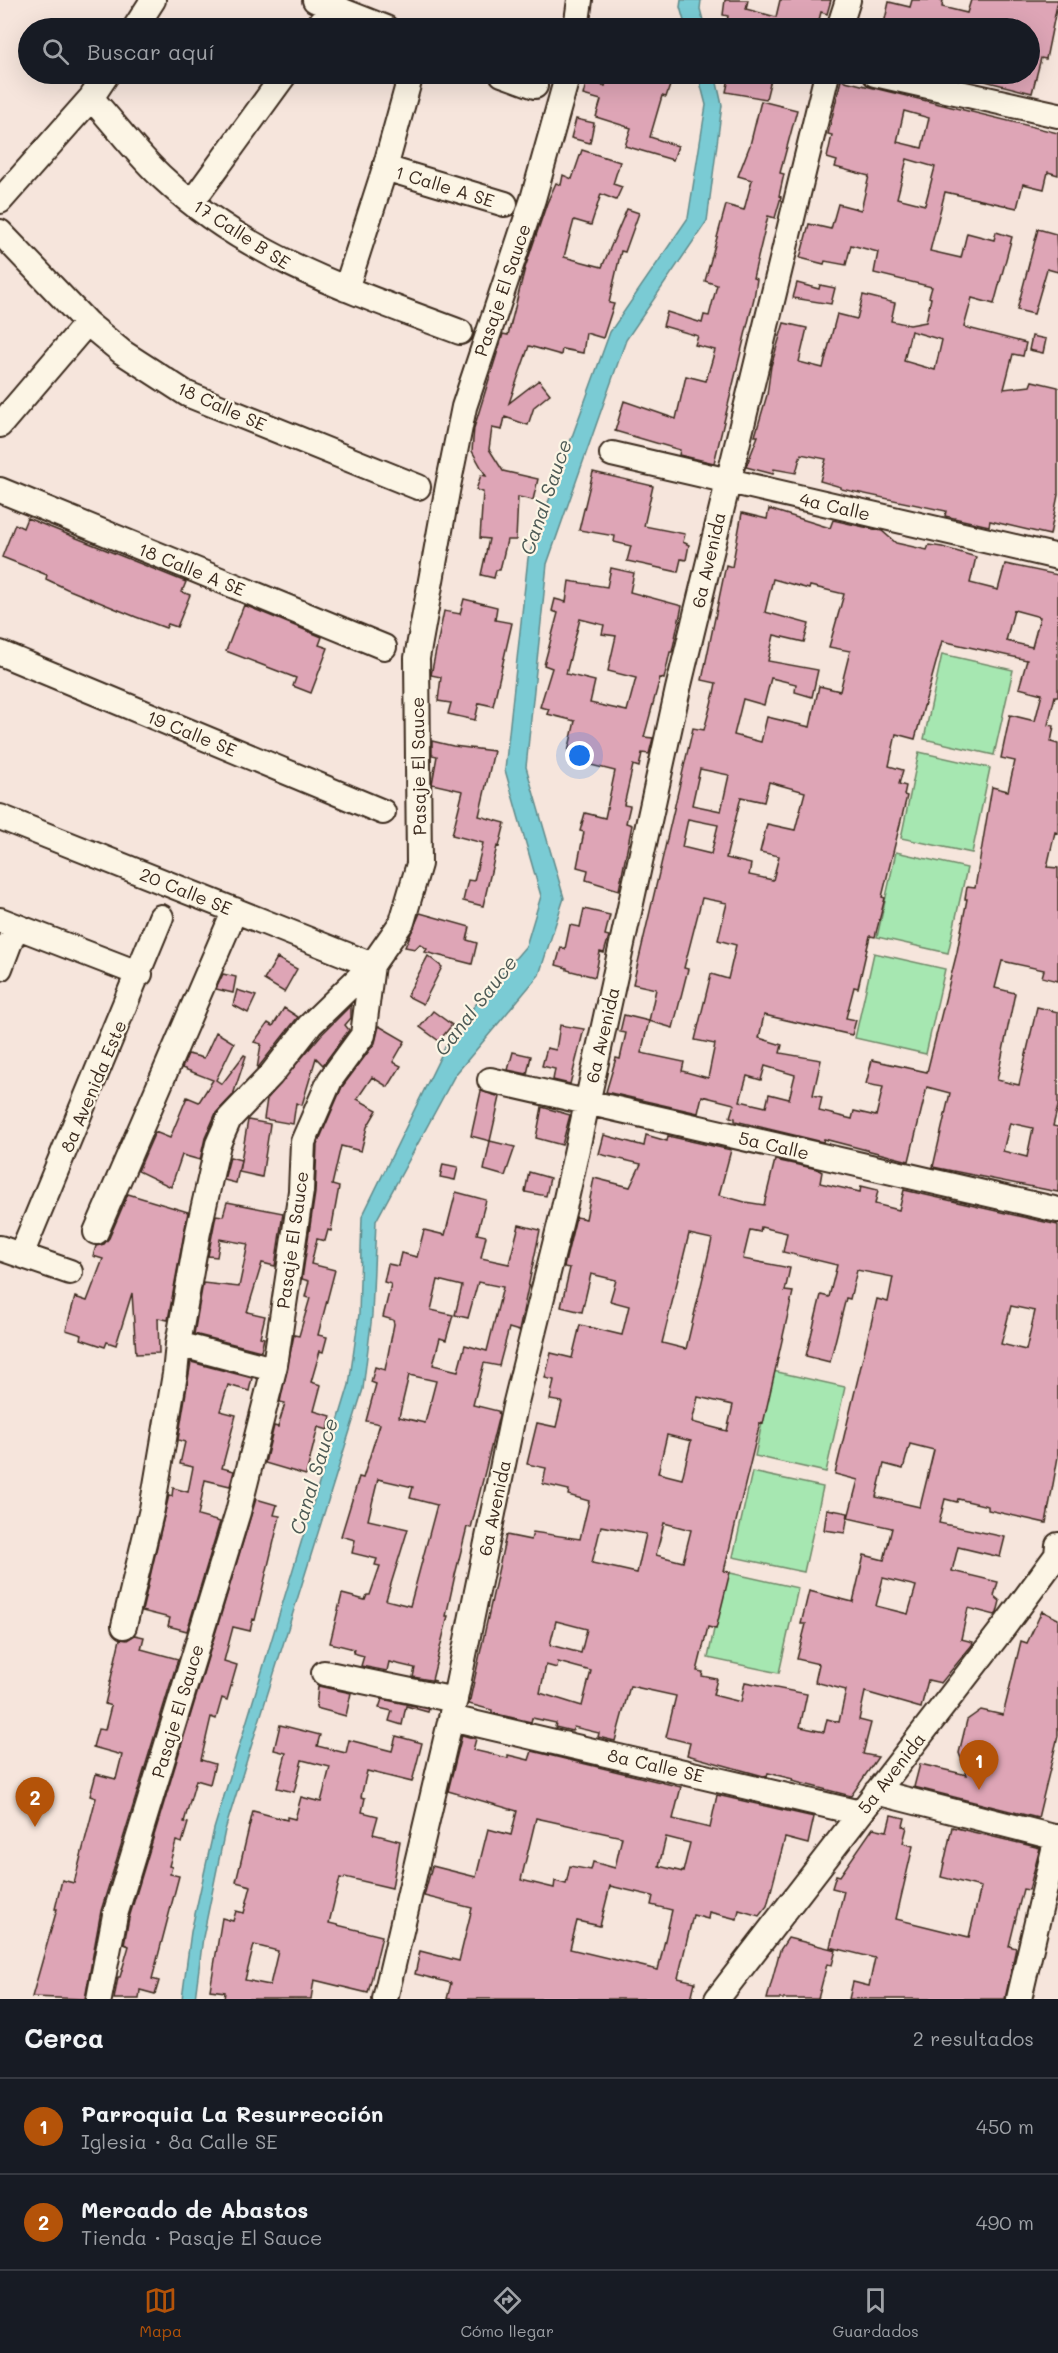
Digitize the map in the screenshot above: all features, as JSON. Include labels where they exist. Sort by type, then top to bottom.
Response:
[{"type":"street","points":[[141,18],[153,0]]},
{"type":"street","points":[[577,18],[580,0]]},
{"type":"street","points":[[842,18],[848,0]]},
{"type":"street","points":[[324,4],[360,18]]},
{"type":"street","points":[[0,201],[91,98],[100,84]]},
{"type":"street","points":[[192,202],[278,84]]},
{"type":"street","points":[[346,289],[385,168],[408,84]]},
{"type":"street","points":[[530,84],[535,86]]},
{"type":"street","name":"Pasaje El Sauce","points":[[99,1999],[115,1914],[238,1512],[273,1369],[301,1191],[303,1142],[330,1080],[363,1035],[372,965],[402,922],[419,864],[417,658],[464,406],[533,199],[565,84]]},
{"type":"street","name":"6a Avenida","points":[[385,1999],[453,1709],[515,1406],[564,1208],[726,481],[825,84]]},
{"type":"street","points":[[920,84],[1058,115]]},
{"type":"street","name":"17 Calle B SE","points":[[91,98],[164,180],[254,246],[292,267],[460,332]]},
{"type":"street","name":"1 Calle A SE","points":[[385,168],[505,204]]},
{"type":"street","name":"18 Calle SE","points":[[0,232],[87,323],[122,352],[188,394],[418,488]]},
{"type":"street","points":[[0,425],[87,323]]},
{"type":"street","name":"4a Calle","points":[[612,454],[1058,557]]},
{"type":"street","name":"18 Calle A SE","points":[[0,490],[384,647]]},
{"type":"street","name":"19 Calle SE","points":[[0,653],[383,812]]},
{"type":"street","name":"20 Calle SE","points":[[0,817],[372,965]]},
{"type":"street","points":[[96,1232],[235,910]]},
{"type":"street","name":"8a Avenida Este","points":[[11,1251],[140,974],[161,917]]},
{"type":"street","points":[[0,968],[8,923],[140,974]]},
{"type":"street","points":[[124,1626],[152,1509],[176,1374],[178,1344],[215,1155],[230,1119],[271,1075],[310,1025],[372,965]]},
{"type":"street","name":"5a Calle","points":[[490,1080],[1058,1209]]},
{"type":"street","points":[[11,1251],[70,1272]]},
{"type":"street","points":[[178,1344],[273,1369]]},
{"type":"street","name":"5a Avenida","points":[[717,1999],[1004,1627],[1058,1551]]},
{"type":"street","name":"8a Calle SE","points":[[324,1672],[453,1709],[860,1813]]},
{"type":"street","points":[[876,1792],[1058,1837],[1019,1999]]},
{"type":"green space","points":[[942,654],[1013,670],[994,755],[924,739]]},
{"type":"green space","points":[[919,752],[990,768],[972,853],[901,838]]},
{"type":"green space","points":[[896,852],[967,868],[948,953],[877,937]]},
{"type":"green space","points":[[874,953],[945,969],[926,1054],[855,1038]]},
{"type":"green space","points":[[773,1371],[845,1387],[826,1472],[755,1456]]},
{"type":"green space","points":[[752,1472],[823,1487],[804,1572],[733,1557]]},
{"type":"green space","points":[[726,1572],[798,1588],[779,1673],[708,1658]]},
{"type":"water","points":[[681,0],[701,0],[702,18],[683,18],[680,7]]},
{"type":"water","points":[[701,84],[717,84],[722,105],[707,221],[626,340],[547,564],[526,767],[564,898],[539,975],[455,1075],[376,1221],[372,1315],[363,1389],[225,1830],[203,1937],[195,1999],[182,1999],[191,1932],[214,1829],[349,1385],[359,1314],[362,1217],[453,1031],[526,946],[541,896],[505,770],[528,558],[610,332],[688,218],[706,105]]},
{"type":"building","points":[[725,0],[748,0],[746,9],[776,17],[780,0],[831,0],[827,14],[821,12],[820,18],[728,18],[728,16],[723,15]]},
{"type":"building","points":[[912,0],[943,0],[942,7],[967,13],[971,0],[1058,0],[1046,59],[1041,58],[1040,62],[1040,18],[885,18],[889,2],[910,7]]},
{"type":"building","points":[[586,84],[605,86],[606,84],[671,84],[666,97],[662,96],[650,137],[678,146],[673,160],[625,146],[631,128],[596,117],[601,100],[583,95]]},
{"type":"building","points":[[728,84],[770,84],[766,99],[726,92]]},
{"type":"building","points":[[840,84],[857,84],[1058,133],[1058,175],[1048,172],[1044,189],[1023,184],[1017,208],[945,192],[930,251],[961,258],[967,233],[994,240],[996,232],[1012,237],[994,304],[972,298],[964,327],[1026,343],[1023,356],[1013,354],[1004,389],[1030,386],[1032,381],[1058,387],[1058,495],[1050,535],[990,521],[989,526],[945,516],[946,511],[841,489],[841,487],[820,481],[826,459],[801,454],[796,473],[774,469],[773,474],[746,467],[758,436],[755,436],[767,395],[771,366],[784,323],[807,328],[799,362],[823,368],[837,314],[857,319],[863,295],[895,303],[891,321],[910,325],[926,322],[932,287],[874,273],[878,252],[851,245],[846,265],[825,261],[824,264],[800,258],[809,224],[831,229],[838,204],[861,210],[869,176],[835,167],[837,161],[827,158],[832,135],[828,134]],"holes":[[[904,111],[929,118],[922,148],[897,142]],[[907,159],[935,167],[925,205],[897,198]],[[911,331],[942,340],[935,370],[904,361]]]},
{"type":"building","points":[[997,84],[1034,84],[1032,93]]},
{"type":"building","points":[[761,101],[797,110],[780,173],[784,174],[779,196],[781,197],[775,218],[768,216],[753,278],[757,279],[754,298],[714,463],[679,455],[680,450],[615,431],[624,401],[676,419],[686,376],[706,381],[715,350],[695,345],[698,336],[663,326],[667,312],[702,323],[704,315],[709,316],[717,285],[705,281],[726,205],[744,210],[752,180],[738,176],[750,145]]},
{"type":"building","points":[[576,119],[594,123],[590,143],[571,138]]},
{"type":"building","points":[[582,150],[620,162],[613,184],[622,187],[616,200],[601,194],[591,225],[574,220],[564,257],[602,267],[627,209],[639,213],[625,252],[621,251],[609,303],[614,304],[603,338],[586,333],[583,353],[562,349],[561,355],[529,346],[509,403],[539,380],[550,394],[534,407],[528,425],[505,417],[502,430],[492,428],[489,449],[503,471],[538,479],[533,500],[518,497],[516,540],[507,540],[500,570],[496,570],[494,578],[481,575],[489,539],[480,538],[483,492],[476,490],[481,475],[486,476],[472,451],[474,428],[503,334],[508,335],[525,268],[547,203],[556,183],[561,185],[563,175],[572,179]]},
{"type":"building","points":[[1038,229],[1056,234],[1058,272],[1047,269],[1034,314],[1017,310]]},
{"type":"building","points":[[797,283],[819,289],[820,285],[835,288],[831,304],[793,298]]},
{"type":"building","points":[[1032,336],[1046,339],[1043,353],[1029,350]]},
{"type":"building","points":[[593,472],[653,486],[644,526],[685,534],[683,542],[689,545],[686,560],[681,559],[678,572],[627,561],[631,546],[614,542],[615,536],[579,530]]},
{"type":"building","points":[[769,509],[830,528],[833,520],[882,531],[896,543],[927,550],[929,545],[942,547],[976,557],[970,583],[998,590],[1005,564],[1058,575],[1058,696],[1055,696],[1048,725],[1054,726],[1051,742],[1058,744],[1058,833],[1055,832],[1047,867],[1058,868],[1058,981],[1042,977],[1044,970],[1002,961],[995,988],[1015,993],[997,1080],[1019,1085],[1037,1007],[1058,1012],[1058,1106],[1053,1126],[1058,1127],[1058,1192],[933,1167],[950,1093],[927,1087],[909,1161],[824,1139],[823,1142],[735,1121],[735,1118],[730,1117],[734,1104],[702,1096],[698,1113],[606,1092],[616,1058],[620,1059],[626,1033],[620,1032],[624,1015],[649,1021],[656,989],[633,984],[693,728],[704,730],[714,693],[716,683],[702,680],[726,565],[732,567],[742,513],[767,519]],"holes":[[[773,579],[809,589],[810,586],[844,594],[829,647],[850,651],[840,691],[819,686],[810,727],[767,717],[761,742],[734,735],[743,699],[764,705],[771,678],[796,684],[795,692],[812,697],[818,670],[768,661],[774,635],[804,642],[809,624],[765,612]],[[1014,610],[1040,617],[1032,647],[1006,641]],[[942,641],[1027,660],[1019,688],[1042,694],[1035,721],[1010,715],[1001,758],[1015,761],[1008,791],[992,787],[975,888],[967,887],[965,899],[967,899],[957,952],[927,1072],[872,1060],[866,1084],[883,1087],[876,1116],[854,1111],[852,1119],[819,1111],[822,1097],[813,1095],[821,1060],[780,1053],[782,1045],[759,1038],[764,1015],[852,1035],[856,1020],[846,1018],[854,987],[858,988],[870,936],[875,937],[885,898],[882,897],[907,796],[904,795],[906,786],[899,784],[903,770],[889,766],[896,734],[915,739]],[[700,769],[729,775],[721,811],[692,805]],[[769,782],[805,792],[795,830],[767,824],[760,852],[779,856],[773,880],[749,875],[751,864],[726,858],[741,797],[764,802]],[[688,819],[718,825],[711,854],[682,847]],[[702,898],[727,903],[718,940],[736,945],[728,979],[711,974],[695,1040],[715,1044],[708,1078],[682,1071],[684,1062],[641,1053],[649,1021],[673,1028],[688,969],[684,968]],[[765,1066],[795,1075],[789,1099],[769,1094],[766,1107],[740,1101],[747,1076],[761,1080]],[[1010,1123],[1033,1128],[1027,1157],[1003,1151]]]},
{"type":"building","points":[[27,518],[186,582],[182,592],[190,595],[177,627],[168,624],[166,628],[136,617],[67,589],[46,579],[47,575],[2,557],[15,524],[23,528]]},
{"type":"building","points":[[611,568],[634,573],[630,592],[682,606],[672,652],[670,652],[664,679],[660,678],[644,737],[653,738],[649,754],[642,753],[639,767],[633,765],[624,805],[630,806],[626,823],[632,825],[619,890],[586,880],[588,870],[577,867],[584,832],[580,831],[585,813],[605,818],[615,771],[571,760],[573,753],[568,752],[575,721],[547,714],[549,709],[540,707],[552,668],[544,665],[558,613],[552,611],[555,599],[566,602],[569,581],[607,587]],"holes":[[[580,619],[604,625],[602,634],[616,636],[608,671],[636,678],[627,711],[590,703],[595,681],[566,674]]]},
{"type":"building","points":[[464,599],[497,607],[495,620],[512,623],[493,706],[479,703],[475,720],[448,714],[451,703],[438,701],[441,677],[431,675],[444,611],[460,614]]},
{"type":"building","points":[[244,605],[322,637],[319,645],[328,648],[311,693],[293,686],[296,678],[226,651]]},
{"type":"building","points":[[432,741],[494,751],[479,816],[505,823],[499,847],[497,846],[483,906],[463,901],[468,880],[474,881],[483,843],[452,835],[463,791],[432,784],[437,756],[432,755]]},
{"type":"building","points":[[584,909],[610,915],[605,935],[609,936],[604,953],[600,952],[595,977],[556,965],[561,947],[565,949],[570,925],[580,927]]},
{"type":"building","points":[[420,913],[470,927],[467,940],[477,943],[472,964],[425,952],[427,949],[420,944],[415,949],[405,947]]},
{"type":"building","points":[[428,956],[442,967],[423,1004],[407,996]]},
{"type":"building","points":[[277,958],[297,969],[284,992],[264,980]]},
{"type":"building","points":[[223,974],[236,977],[233,993],[216,989]]},
{"type":"building","points":[[237,990],[256,996],[248,1013],[233,1005]]},
{"type":"building","points":[[351,1005],[351,1018],[345,1025],[349,1030],[323,1065],[316,1058],[302,1105],[296,1103],[293,1124],[264,1119],[267,1099],[321,1035]]},
{"type":"building","points":[[284,1008],[298,1017],[257,1069],[261,1044],[254,1042],[268,1023],[273,1026]]},
{"type":"building","points":[[433,1011],[452,1025],[439,1041],[420,1027]]},
{"type":"building","points":[[560,1025],[584,1029],[570,1084],[553,1080],[555,1069],[542,1066],[547,1048],[556,1050]]},
{"type":"building","points":[[379,1026],[405,1041],[393,1062],[401,1066],[388,1087],[372,1077],[357,1099],[377,1110],[367,1127],[361,1151],[341,1146],[332,1185],[339,1187],[331,1231],[328,1230],[325,1241],[317,1239],[311,1264],[335,1270],[318,1335],[327,1337],[323,1352],[320,1351],[311,1382],[321,1385],[314,1411],[331,1416],[328,1430],[318,1427],[306,1475],[265,1463],[274,1426],[278,1427],[285,1403],[280,1402],[294,1335],[299,1336],[310,1298],[305,1297],[309,1281],[302,1279],[315,1193],[317,1145],[342,1087],[375,1043]]},
{"type":"building","points":[[216,1032],[234,1043],[216,1080],[222,1084],[244,1055],[246,1056],[233,1095],[216,1113],[205,1138],[200,1160],[182,1155],[171,1187],[138,1171],[155,1132],[170,1138],[187,1097],[199,1102],[213,1080],[182,1068],[188,1054],[204,1058]]},
{"type":"building","points":[[513,1052],[531,1056],[527,1074],[508,1070]]},
{"type":"building","points":[[481,1091],[500,1097],[490,1141],[471,1136]]},
{"type":"building","points":[[542,1107],[570,1115],[562,1145],[536,1138]]},
{"type":"building","points":[[248,1120],[270,1124],[262,1177],[239,1172]]},
{"type":"building","points":[[604,1135],[644,1146],[646,1135],[667,1141],[668,1136],[731,1150],[719,1195],[745,1202],[764,1205],[775,1160],[817,1169],[822,1172],[820,1183],[860,1192],[861,1186],[878,1190],[875,1204],[899,1210],[904,1190],[1058,1225],[1058,1457],[1046,1523],[988,1510],[988,1506],[958,1499],[957,1502],[945,1499],[939,1523],[1005,1537],[1000,1557],[958,1547],[952,1571],[998,1582],[994,1596],[1000,1601],[997,1613],[995,1615],[968,1608],[961,1639],[973,1642],[972,1645],[941,1683],[928,1680],[921,1708],[865,1692],[859,1720],[871,1723],[863,1754],[878,1757],[851,1796],[792,1781],[793,1779],[768,1773],[767,1777],[687,1755],[690,1743],[666,1737],[676,1696],[630,1686],[615,1741],[598,1737],[599,1733],[574,1727],[572,1731],[555,1727],[556,1723],[532,1718],[531,1722],[492,1713],[492,1710],[469,1704],[506,1535],[531,1540],[533,1532],[580,1539],[589,1501],[568,1495],[569,1490],[543,1484],[546,1468],[527,1464],[537,1423],[556,1427],[562,1402],[550,1400],[554,1380],[545,1378],[551,1353],[572,1358],[580,1325],[622,1335],[629,1306],[610,1301],[616,1280],[591,1274],[582,1312],[561,1307],[570,1268],[564,1267],[576,1217],[586,1219],[594,1178],[630,1187],[641,1164],[599,1154]],"holes":[[[761,1227],[787,1233],[783,1252],[837,1265],[829,1297],[821,1295],[806,1356],[830,1362],[846,1298],[850,1299],[857,1270],[893,1277],[888,1302],[877,1299],[835,1474],[858,1480],[848,1518],[892,1528],[884,1560],[864,1555],[853,1602],[809,1591],[801,1624],[806,1624],[797,1659],[819,1664],[815,1682],[846,1690],[839,1722],[827,1719],[824,1732],[800,1727],[807,1694],[745,1682],[741,1702],[713,1695],[717,1679],[702,1676],[703,1672],[697,1671],[708,1627],[716,1629],[730,1572],[724,1571],[760,1423],[763,1424],[793,1292],[785,1291],[790,1268],[743,1259],[750,1230],[760,1232]],[[689,1234],[712,1239],[686,1349],[662,1343]],[[1011,1306],[1035,1311],[1026,1350],[1001,1344]],[[698,1397],[733,1405],[727,1431],[692,1422]],[[667,1435],[691,1441],[682,1479],[658,1473]],[[910,1444],[934,1450],[920,1507],[876,1497],[884,1464],[903,1469]],[[664,1523],[691,1530],[683,1562],[656,1555]],[[601,1526],[646,1534],[637,1573],[592,1563]],[[883,1578],[916,1586],[908,1614],[876,1606]],[[556,1621],[587,1629],[581,1653],[550,1645]],[[558,1662],[591,1671],[582,1706],[540,1693],[546,1665],[557,1668]]]},
{"type":"building","points":[[490,1141],[515,1147],[505,1176],[484,1170]]},
{"type":"building","points":[[230,1157],[241,1160],[236,1183],[224,1180]]},
{"type":"building","points":[[443,1164],[458,1167],[455,1180],[440,1177]]},
{"type":"building","points":[[529,1172],[550,1178],[546,1196],[525,1192]]},
{"type":"building","points":[[456,1192],[486,1200],[477,1234],[486,1236],[481,1258],[509,1264],[519,1225],[540,1230],[519,1331],[509,1328],[499,1366],[484,1363],[473,1405],[498,1411],[499,1415],[471,1528],[467,1527],[455,1575],[446,1616],[448,1616],[432,1680],[436,1681],[413,1677],[415,1668],[389,1662],[387,1671],[361,1666],[364,1656],[353,1653],[354,1649],[330,1643],[342,1594],[365,1600],[367,1595],[370,1595],[380,1566],[375,1565],[377,1559],[352,1553],[355,1540],[341,1536],[359,1477],[363,1478],[380,1424],[366,1421],[376,1384],[371,1382],[375,1367],[385,1370],[394,1324],[393,1320],[383,1317],[391,1284],[384,1282],[388,1264],[398,1266],[401,1253],[417,1257],[424,1230],[445,1235]],"holes":[[[438,1280],[462,1286],[455,1315],[468,1318],[478,1282],[503,1287],[487,1351],[465,1345],[458,1371],[433,1365],[440,1338],[446,1340],[453,1315],[431,1310]],[[409,1375],[436,1381],[425,1423],[399,1417]],[[378,1479],[413,1487],[410,1498],[437,1505],[410,1606],[386,1600],[408,1529],[368,1520]]]},
{"type":"building","points":[[128,1194],[188,1212],[168,1320],[158,1318],[159,1353],[136,1354],[132,1293],[116,1345],[107,1342],[105,1347],[81,1339],[82,1335],[66,1330],[75,1297],[87,1301],[103,1259],[93,1256],[96,1246],[104,1244],[109,1238]]},
{"type":"building","points":[[227,1202],[283,1213],[275,1266],[262,1263],[247,1312],[265,1316],[260,1337],[264,1338],[261,1351],[194,1334],[203,1283],[239,1287],[248,1244],[220,1239],[217,1257],[208,1256],[216,1215],[223,1216]]},
{"type":"building","points":[[191,1362],[252,1378],[249,1391],[228,1385],[220,1411],[236,1415],[222,1468],[234,1471],[230,1486],[205,1480],[198,1516],[220,1522],[187,1631],[168,1626],[170,1618],[142,1611],[169,1495],[172,1496],[173,1488],[188,1492],[193,1467],[180,1464],[185,1442],[178,1440]]},
{"type":"building","points":[[256,1499],[277,1505],[274,1515],[280,1516],[255,1620],[253,1619],[250,1631],[233,1627],[224,1661],[237,1665],[227,1700],[222,1698],[216,1719],[211,1717],[201,1760],[215,1764],[210,1784],[196,1780],[184,1822],[188,1823],[182,1843],[176,1841],[169,1866],[172,1867],[170,1874],[179,1876],[152,1979],[159,1981],[155,1994],[140,1990],[139,1999],[114,1999],[118,1977],[120,1977],[129,1946],[124,1944],[129,1918]]},
{"type":"building","points":[[827,1509],[848,1513],[845,1533],[824,1530]]},
{"type":"building","points":[[1042,1611],[1058,1619],[1058,1736],[1038,1818],[914,1787],[920,1764],[967,1775],[959,1753],[967,1720],[981,1710],[1003,1715],[1021,1641],[1027,1643]]},
{"type":"building","points":[[135,1635],[144,1637],[141,1649],[178,1659],[101,1911],[85,1999],[32,1997],[57,1909],[55,1909],[62,1880],[74,1883],[96,1798],[90,1796],[96,1774],[116,1779],[122,1755],[93,1747],[98,1729],[105,1730],[111,1706],[105,1704],[120,1639],[127,1640]]},
{"type":"building","points":[[318,1686],[351,1693],[346,1716],[316,1708]]},
{"type":"building","points":[[382,1699],[429,1709],[428,1712],[406,1706],[402,1725],[389,1721],[392,1711],[379,1708]]},
{"type":"building","points":[[280,1725],[320,1735],[317,1746],[346,1753],[349,1740],[392,1751],[396,1736],[422,1743],[412,1782],[367,1771],[361,1797],[365,1798],[362,1812],[378,1816],[373,1834],[400,1841],[392,1888],[345,1877],[340,1878],[329,1923],[382,1936],[368,1993],[314,1980],[311,1999],[224,1999],[225,1992],[210,1990],[222,1918],[233,1921],[236,1911],[244,1913],[251,1886],[236,1882],[253,1811],[287,1820],[287,1817],[295,1819],[301,1797],[321,1802],[330,1767],[302,1760],[294,1792],[277,1788],[286,1753],[274,1750]],"holes":[[[254,1945],[278,1951],[270,1985],[245,1980]]]},
{"type":"building","points":[[462,1735],[476,1739],[473,1750],[529,1760],[532,1751],[681,1787],[673,1819],[710,1828],[717,1795],[814,1817],[808,1844],[785,1838],[767,1906],[759,1916],[739,1910],[737,1919],[709,1912],[708,1919],[693,1915],[678,1978],[695,1982],[691,1999],[447,1999],[451,1983],[415,1974],[420,1951],[459,1961],[472,1908],[424,1896],[432,1866],[476,1877],[488,1829],[511,1835],[517,1811],[448,1791]],"holes":[[[536,1818],[622,1837],[615,1868],[593,1862],[591,1870],[570,1866],[566,1884],[555,1881],[554,1888],[521,1880]],[[666,1837],[690,1843],[683,1872],[659,1866]],[[610,1886],[653,1896],[651,1905],[672,1910],[658,1970],[570,1949],[577,1921],[600,1926]]]},
{"type":"building","points":[[891,1815],[905,1818],[903,1826],[907,1827],[903,1843],[913,1846],[896,1919],[969,1937],[981,1887],[941,1877],[952,1827],[1040,1848],[1029,1890],[1023,1889],[1009,1946],[1016,1948],[1005,1999],[849,1999],[853,1982],[869,1986],[875,1958],[830,1947],[844,1891],[832,1888],[836,1875],[840,1876],[873,1828],[887,1831]]},
{"type":"building","points":[[788,1938],[836,1950],[832,1965],[827,1964],[818,1999],[767,1999],[780,1950]]},
{"type":"place","name":"Parroquia La Resurrección","points":[[979,1790]]},
{"type":"place","name":"Mercado de Abastos","points":[[35,1827]]},
{"type":"water label","name":"Canal Sauce","points":[[545,497]]},
{"type":"water label","name":"Canal Sauce","points":[[475,1005]]},
{"type":"water label","name":"Canal Sauce","points":[[313,1476]]}]
